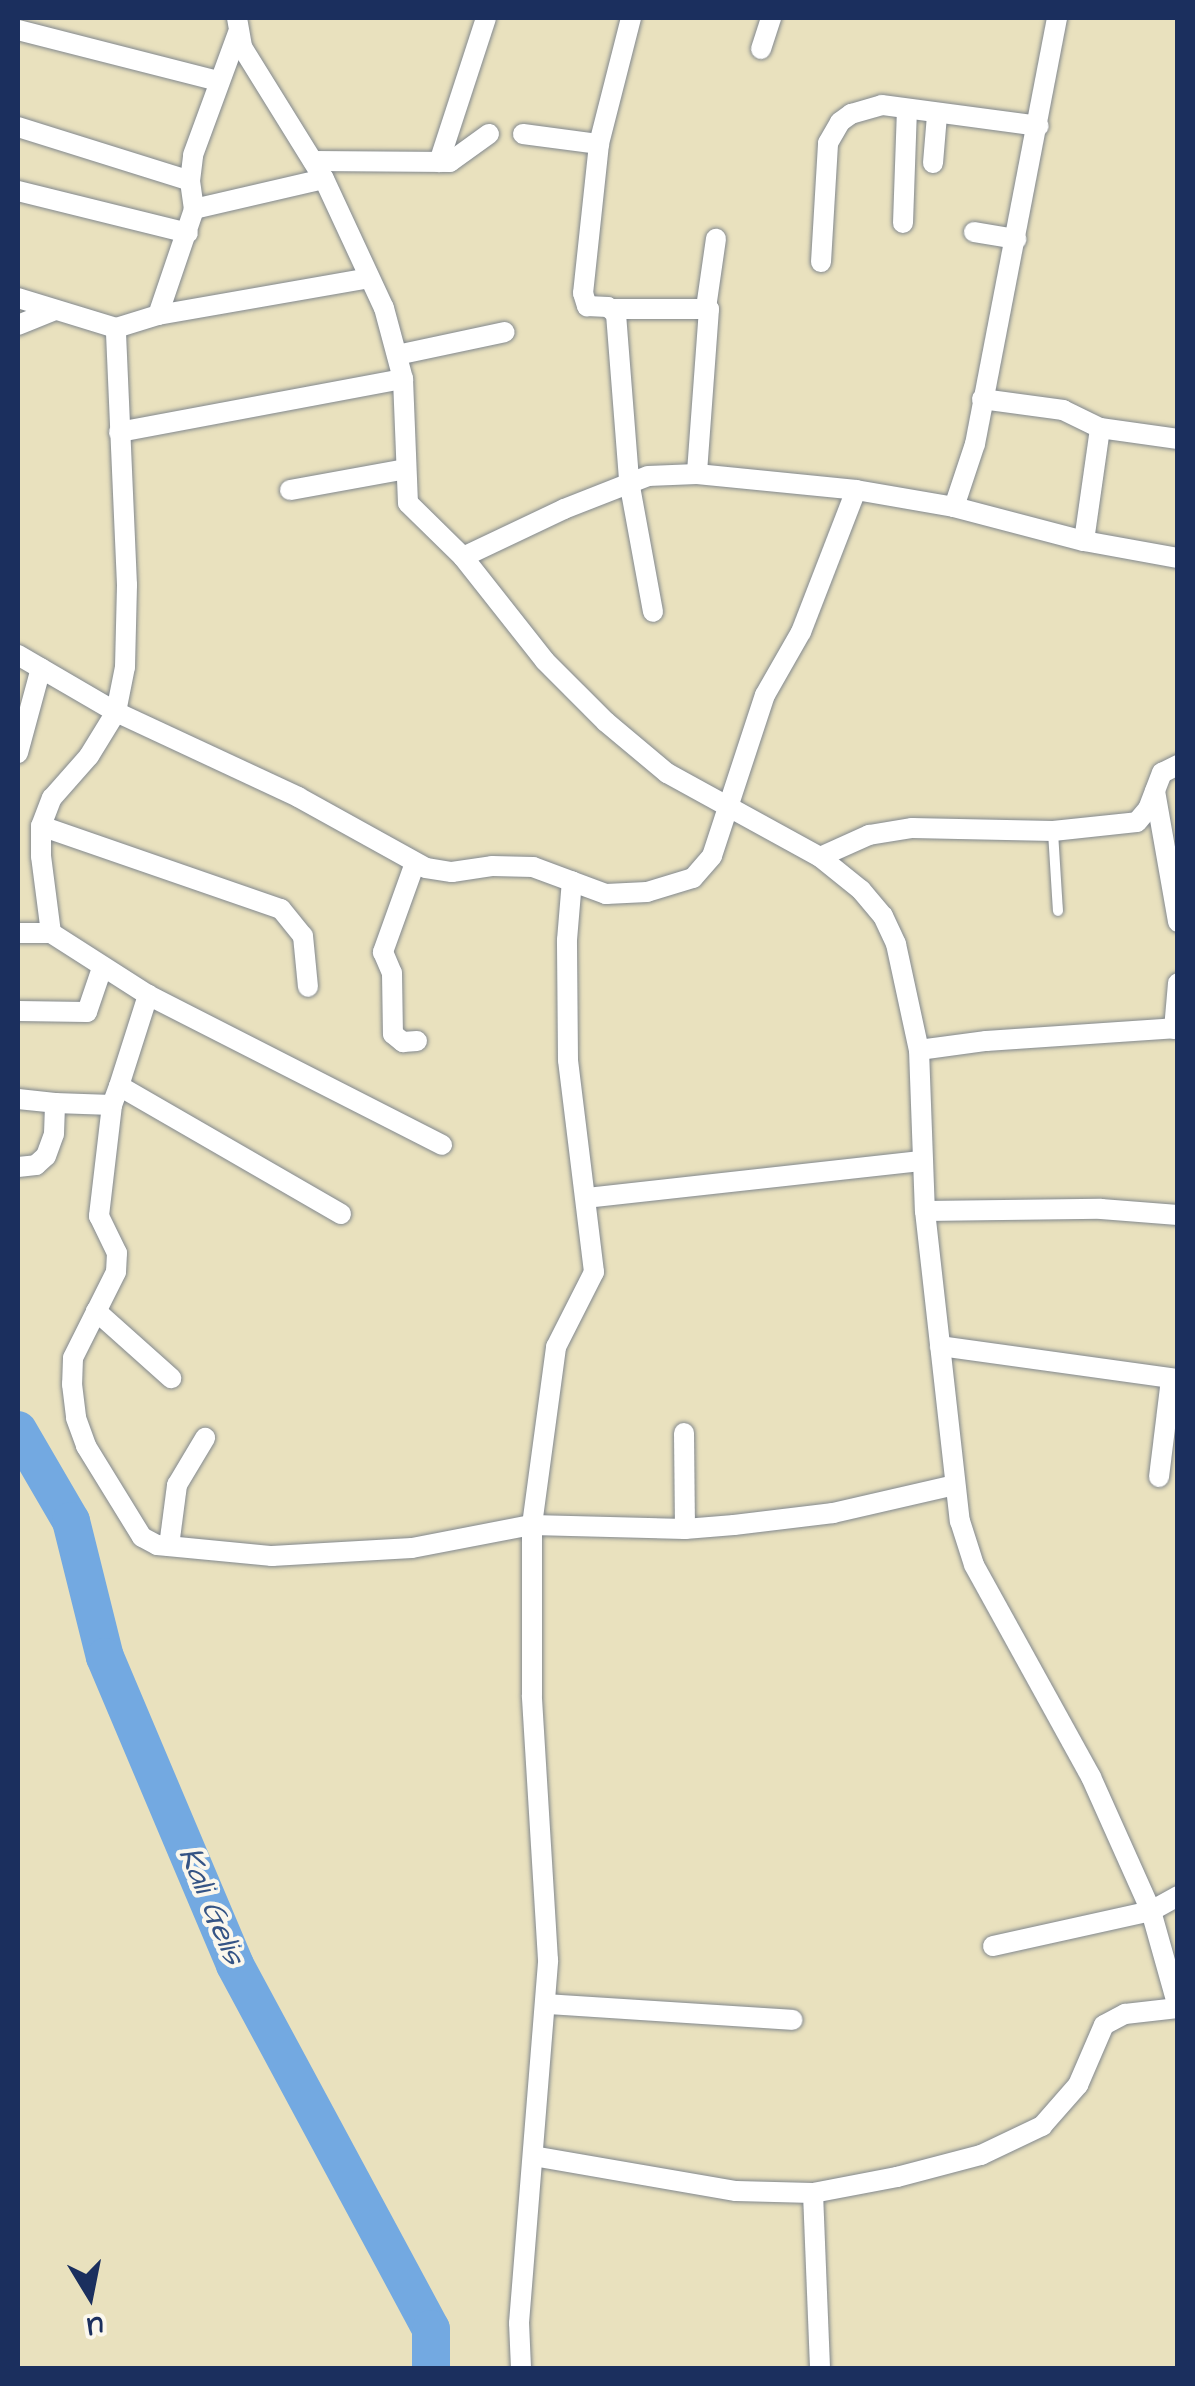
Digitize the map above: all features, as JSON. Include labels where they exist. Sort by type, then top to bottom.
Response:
[{"type":"street","points":[[439,162],[486,18]]},
{"type":"street","points":[[631,18],[599,144],[583,293],[587,306],[706,308]]},
{"type":"street","points":[[761,49],[771,18]]},
{"type":"street","points":[[954,507],[975,444],[1058,18]]},
{"type":"street","points":[[158,315],[194,208],[190,181],[193,155],[238,25]]},
{"type":"street","points":[[238,25],[252,65],[319,170],[384,308],[404,379],[408,502],[463,557],[545,661],[606,722],[667,773],[820,857],[861,890],[883,916],[908,984],[919,1050],[922,1161],[940,1346],[955,1484],[974,1565],[1091,1776],[1151,1911],[1178,2008],[1125,2014],[1104,2025],[1078,2085],[1042,2126],[981,2156],[813,2193],[736,2192],[533,2156]]},
{"type":"street","points":[[18,30],[218,81]]},
{"type":"street","points":[[821,262],[828,143],[840,122],[864,109],[882,105],[1039,126]]},
{"type":"street","points":[[902,223],[908,110]]},
{"type":"street","points":[[934,164],[937,114]]},
{"type":"street","points":[[18,128],[190,181]]},
{"type":"street","points":[[194,208],[319,170],[457,160],[488,134]]},
{"type":"street","points":[[523,134],[599,144]]},
{"type":"street","points":[[18,191],[188,233]]},
{"type":"street","points":[[974,232],[1016,239]]},
{"type":"street","points":[[697,474],[709,313],[706,308],[716,239]]},
{"type":"street","points":[[18,298],[116,328],[158,315],[370,278]]},
{"type":"street","points":[[613,309],[620,340],[629,481],[654,612]]},
{"type":"street","points":[[18,325],[55,310]]},
{"type":"street","points":[[51,933],[42,826],[52,798],[88,756],[116,712],[125,667],[126,585],[116,328]]},
{"type":"street","points":[[397,355],[505,332]]},
{"type":"street","points":[[120,432],[404,379]]},
{"type":"street","points":[[982,398],[1063,410],[1100,428],[1178,439]]},
{"type":"street","points":[[1084,541],[1100,428]]},
{"type":"street","points":[[290,490],[405,469]]},
{"type":"street","points":[[463,557],[629,481],[697,474],[856,490],[954,507],[1084,541],[1178,558]]},
{"type":"street","points":[[18,655],[116,712],[298,796],[416,863],[452,872],[492,866],[532,868],[606,894],[648,892],[693,878],[712,856],[765,695],[801,632],[856,490]]},
{"type":"street","points":[[18,753],[41,668]]},
{"type":"street","points":[[820,857],[869,835],[912,828],[1053,830],[1137,822],[1148,809],[1162,773],[1178,764]]},
{"type":"street","points":[[1154,788],[1178,922]]},
{"type":"street","points":[[42,826],[281,909],[304,936],[308,987]]},
{"type":"street","points":[[416,863],[383,952],[392,973],[393,1034],[403,1042],[417,1040]]},
{"type":"street","points":[[520,2368],[519,2323],[547,2004],[532,1695],[532,1525],[556,1347],[594,1272],[568,1060],[567,940],[572,882]]},
{"type":"street","points":[[18,933],[51,933],[148,994],[442,1146]]},
{"type":"street","points":[[18,1011],[87,1012],[102,968]]},
{"type":"street","points":[[919,1050],[986,1040],[1176,1028],[1178,983]]},
{"type":"street","points":[[148,994],[116,1095],[99,1216],[117,1252],[116,1272],[73,1358],[76,1418],[86,1446],[142,1537],[170,1546],[272,1556],[412,1548],[532,1525],[685,1530],[833,1513],[955,1484]]},
{"type":"street","points":[[18,1099],[55,1103],[116,1095],[341,1214]]},
{"type":"street","points":[[18,1168],[36,1165],[46,1156],[54,1134],[55,1103]]},
{"type":"street","points":[[586,1198],[922,1161]]},
{"type":"street","points":[[926,1211],[1101,1209],[1178,1215]]},
{"type":"street","points":[[96,1311],[171,1378]]},
{"type":"street","points":[[940,1346],[1174,1379],[1159,1477]]},
{"type":"street","points":[[684,1433],[685,1530]]},
{"type":"street","points":[[170,1546],[177,1484],[205,1438]]},
{"type":"street","points":[[993,1946],[1151,1911],[1178,1896]]},
{"type":"street","points":[[547,2004],[792,2020]]},
{"type":"street","points":[[813,2193],[820,2368]]},
{"type":"lane","points":[[1053,830],[1058,911]]},
{"type":"waterway","name":"Kali Gelis","points":[[18,1430],[71,1521],[105,1657],[235,1965],[431,2329],[431,2368]]}]
